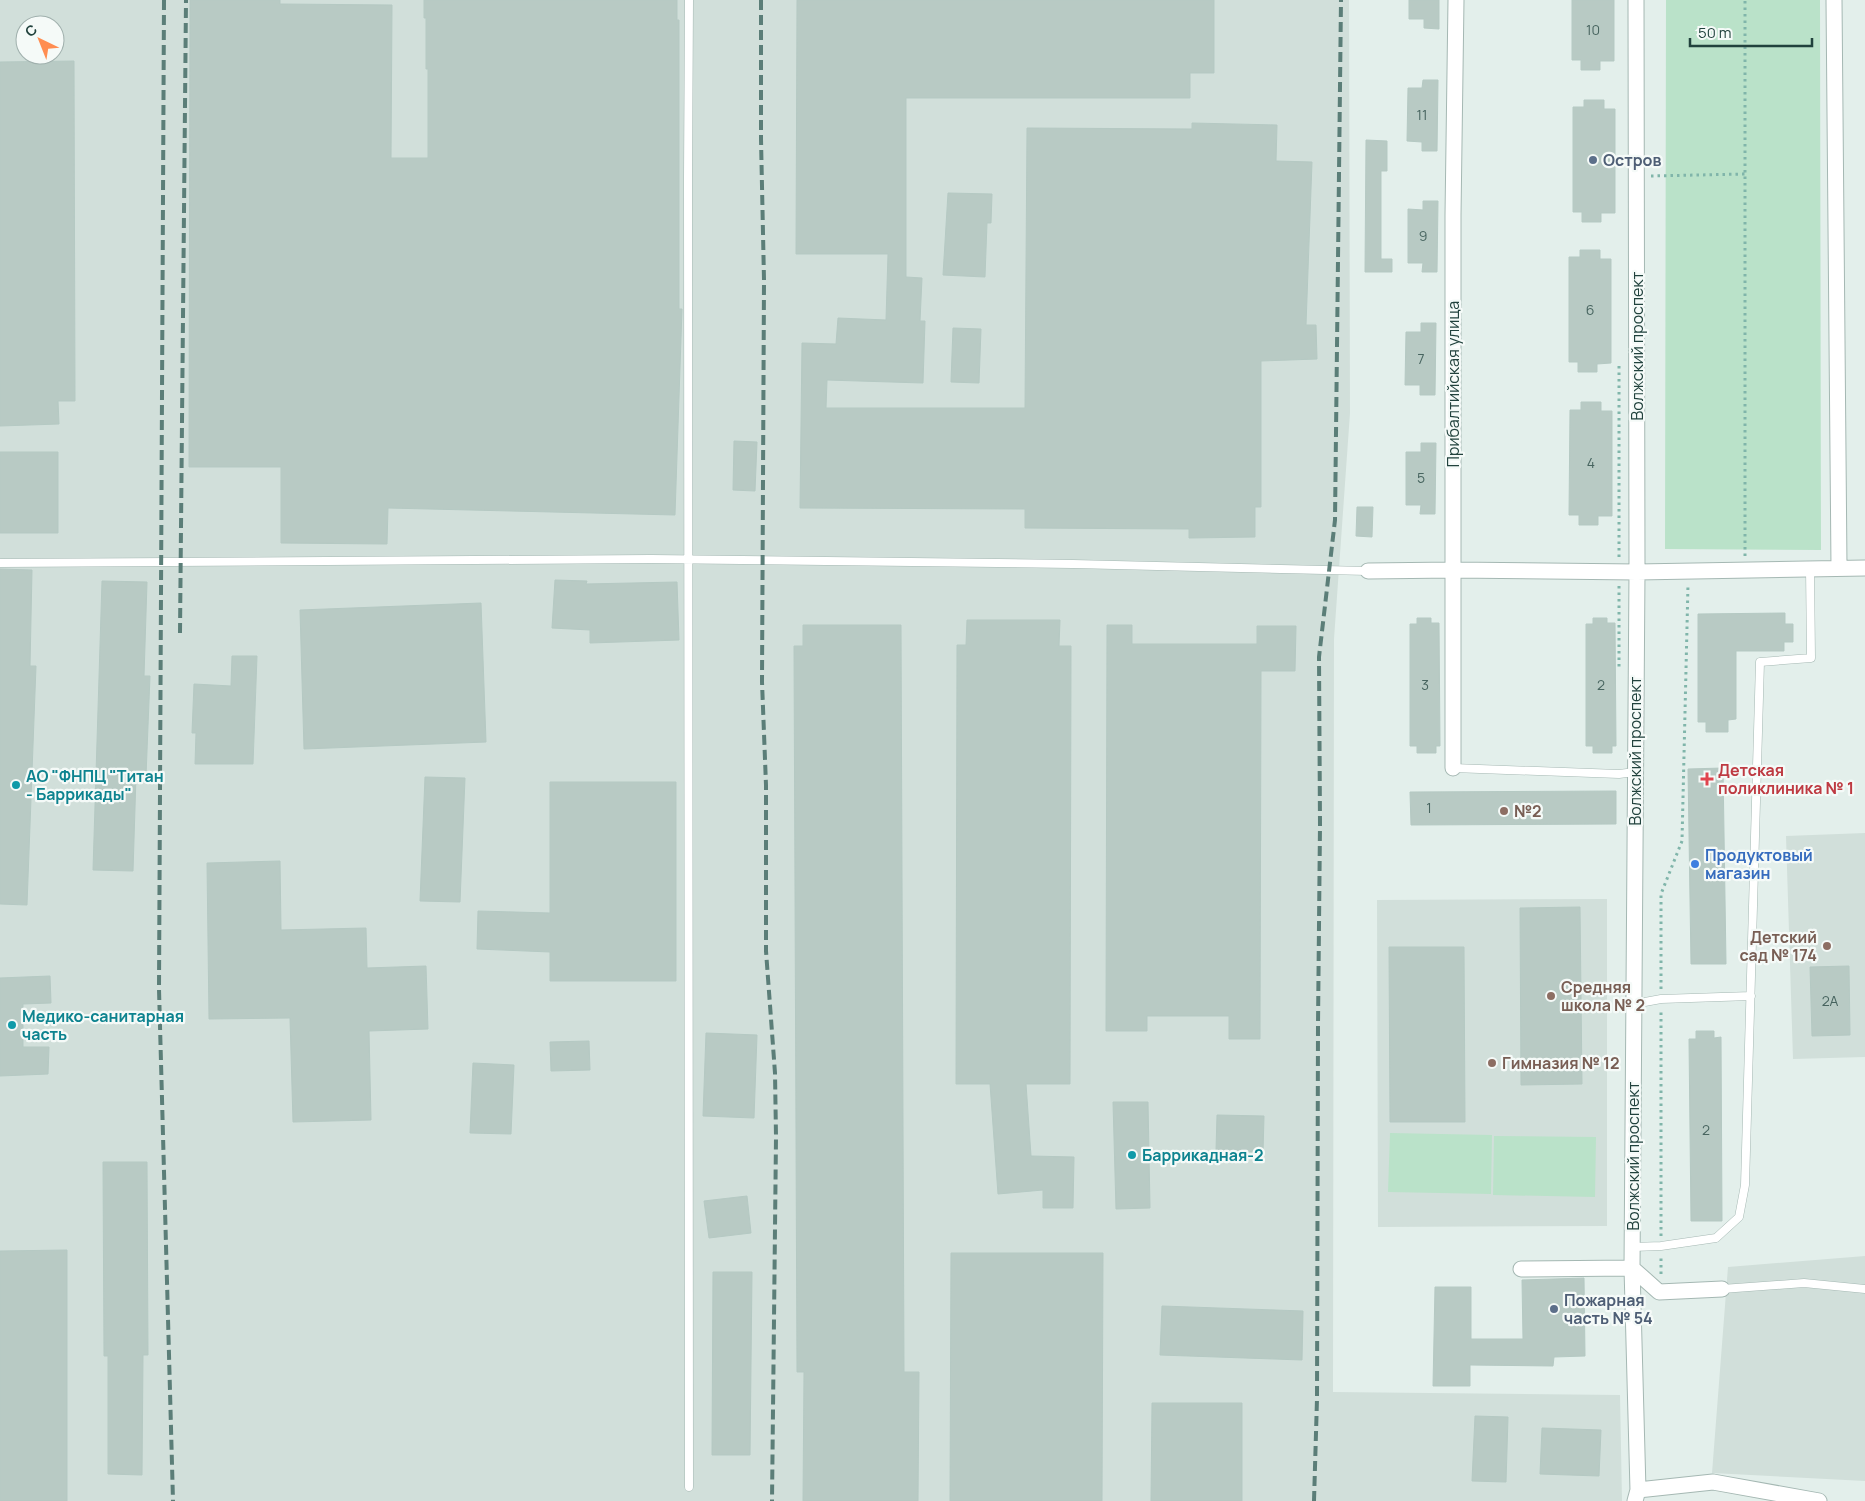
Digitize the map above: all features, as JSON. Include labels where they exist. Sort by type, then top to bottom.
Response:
[{"type":"street","name":"Прибалтийская улица","points":[[1453,768],[1456,0]]},
{"type":"street","name":"Волжский проспект","points":[[1636,0],[1637,572],[1632,1268],[1637,1496]]},
{"type":"street","points":[[1834,0],[1839,567]]},
{"type":"street","points":[[1368,571],[1637,572],[1865,568]]},
{"type":"street","points":[[1521,1269],[1632,1268],[1660,1292],[1722,1289]]},
{"type":"street","points":[[1637,1496],[1714,1482],[1819,1501]]},
{"type":"lane","points":[[689,0],[689,1487]]},
{"type":"lane","points":[[0,563],[689,559],[1073,564],[1368,571]]},
{"type":"lane","points":[[1632,1247],[1661,1246],[1716,1238],[1739,1217],[1745,1186],[1760,662],[1811,658],[1810,568]]},
{"type":"lane","points":[[1453,768],[1619,774],[1635,772]]},
{"type":"lane","points":[[1634,1004],[1661,999],[1751,996]]},
{"type":"lane","points":[[1722,1289],[1804,1283],[1865,1289]]},
{"type":"path","points":[[1745,569],[1746,0]]},
{"type":"path","points":[[1636,177],[1745,174]]},
{"type":"path","points":[[1660,1292],[1661,894],[1682,841],[1688,570]]},
{"type":"shaded area","points":[[0,0],[1349,0],[1350,413],[1334,639],[1333,1392],[1620,1395],[1622,1501],[0,1501]]},
{"type":"shaded area","name":"Детский сад № 174","points":[[1865,833],[1865,1057],[1793,1059],[1786,836]]},
{"type":"shaded area","name":"Гимназия № 12","points":[[1607,899],[1607,1226],[1378,1227],[1377,900]]},
{"type":"shaded area","points":[[1865,1256],[1865,1481],[1712,1473],[1728,1267]]},
{"type":"green space","points":[[1666,0],[1820,0],[1821,550],[1665,549]]},
{"type":"green space","points":[[1390,1133],[1492,1135],[1491,1194],[1388,1192]]},
{"type":"green space","points":[[1494,1136],[1596,1137],[1595,1197],[1493,1195]]},
{"type":"building","points":[[190,0],[280,0],[280,4],[392,5],[391,158],[428,158],[428,69],[426,69],[424,0],[677,0],[677,20],[679,20],[679,309],[682,309],[675,515],[388,508],[387,544],[281,543],[281,467],[189,467]]},
{"type":"building","points":[[797,0],[1214,0],[1214,73],[1190,73],[1190,98],[906,98],[906,277],[922,278],[920,321],[925,321],[923,383],[827,380],[826,408],[1025,408],[1027,128],[1192,129],[1192,123],[1277,125],[1276,161],[1312,162],[1306,325],[1316,325],[1317,359],[1261,361],[1261,507],[1255,507],[1255,537],[1189,538],[1189,529],[1025,528],[1025,509],[800,508],[802,343],[836,344],[838,318],[886,320],[888,254],[796,254]]},
{"type":"building","points":[[1409,0],[1439,0],[1439,29],[1424,28],[1424,19],[1409,19]]},
{"type":"building","points":[[1572,0],[1614,0],[1614,61],[1600,61],[1600,70],[1581,70],[1581,60],[1572,60]]},
{"type":"building","points":[[65,61],[74,61],[75,401],[58,401],[59,424],[0,426],[0,62],[15,62],[15,65],[65,65]]},
{"type":"building","points":[[1423,80],[1438,80],[1437,151],[1422,151],[1422,142],[1407,141],[1408,88],[1422,88]]},
{"type":"building","points":[[1584,100],[1604,100],[1604,109],[1615,109],[1615,213],[1601,213],[1601,222],[1582,222],[1582,212],[1573,212],[1573,107],[1584,107]]},
{"type":"building","points":[[1366,140],[1387,141],[1387,171],[1381,171],[1381,259],[1392,259],[1392,272],[1365,272]]},
{"type":"building","points":[[948,193],[992,194],[991,223],[987,223],[985,277],[943,275]]},
{"type":"building","points":[[1423,201],[1438,201],[1437,272],[1422,272],[1423,263],[1408,263],[1408,209],[1423,210]]},
{"type":"building","points":[[1580,250],[1600,250],[1600,259],[1611,259],[1611,363],[1597,364],[1597,372],[1578,372],[1578,362],[1569,362],[1569,257],[1580,257]]},
{"type":"building","points":[[1421,323],[1436,323],[1435,395],[1420,395],[1420,385],[1405,385],[1406,332],[1421,332]]},
{"type":"building","points":[[953,328],[981,329],[979,383],[951,382]]},
{"type":"building","points":[[1581,402],[1601,402],[1601,411],[1612,411],[1612,516],[1598,516],[1598,525],[1579,525],[1579,515],[1569,515],[1570,410],[1581,410]]},
{"type":"building","points":[[734,441],[757,442],[755,491],[733,490]]},
{"type":"building","points":[[1421,443],[1436,443],[1435,514],[1420,514],[1421,505],[1406,505],[1406,452],[1421,452]]},
{"type":"building","points":[[0,452],[58,452],[58,533],[0,533]]},
{"type":"building","points":[[1357,507],[1373,507],[1372,537],[1356,536]]},
{"type":"building","name":"АО \"ФНПЦ \"Титан - Баррикады\"","points":[[0,569],[32,570],[30,666],[36,666],[27,905],[0,904]]},
{"type":"building","points":[[555,580],[587,581],[586,584],[677,582],[679,640],[590,643],[590,630],[552,628]]},
{"type":"building","points":[[102,581],[147,582],[144,676],[150,676],[146,776],[136,776],[133,871],[93,870]]},
{"type":"building","points":[[481,603],[486,742],[304,749],[300,610]]},
{"type":"building","points":[[1785,613],[1785,624],[1793,624],[1793,642],[1784,642],[1784,651],[1736,651],[1736,719],[1728,720],[1728,732],[1706,732],[1706,722],[1698,722],[1698,614]]},
{"type":"building","points":[[1417,618],[1431,618],[1431,623],[1439,623],[1440,746],[1436,746],[1436,753],[1417,753],[1417,746],[1410,746],[1410,624],[1417,624]]},
{"type":"building","points":[[1593,618],[1607,618],[1607,623],[1615,623],[1616,746],[1612,746],[1612,753],[1593,753],[1593,746],[1586,746],[1586,624],[1593,624]]},
{"type":"building","points":[[967,620],[1060,620],[1059,646],[1071,646],[1070,1084],[1026,1084],[1031,1156],[1074,1157],[1073,1208],[1043,1208],[1043,1190],[998,1194],[990,1084],[956,1084],[957,645],[966,645]]},
{"type":"building","points":[[803,625],[901,625],[904,1372],[919,1372],[918,1501],[803,1501],[804,1372],[797,1372],[794,646],[803,646]]},
{"type":"building","points":[[1107,625],[1132,625],[1132,644],[1257,644],[1257,626],[1296,626],[1295,671],[1261,671],[1260,1039],[1229,1039],[1229,1016],[1147,1016],[1147,1031],[1106,1031]]},
{"type":"building","points":[[232,656],[257,656],[253,764],[195,764],[196,733],[192,733],[194,684],[231,686]]},
{"type":"building","points":[[1723,768],[1726,964],[1691,964],[1688,769]]},
{"type":"building","points":[[425,777],[465,778],[460,902],[420,901]]},
{"type":"building","points":[[550,782],[676,782],[676,981],[550,981],[550,952],[477,949],[478,911],[550,913]]},
{"type":"building","points":[[1616,791],[1616,824],[1411,825],[1410,792]]},
{"type":"building","points":[[280,861],[281,930],[366,928],[367,968],[426,966],[428,1029],[369,1031],[371,1120],[293,1122],[290,1018],[209,1019],[207,863]]},
{"type":"building","name":"Средняя школа № 2","points":[[1580,907],[1582,1084],[1521,1085],[1520,908]]},
{"type":"building","points":[[1389,947],[1464,947],[1465,1122],[1390,1122]]},
{"type":"building","points":[[1849,966],[1850,1035],[1812,1036],[1810,967]]},
{"type":"building","name":"Медико-санитарная часть","points":[[50,976],[51,1003],[23,1004],[23,1047],[49,1047],[48,1074],[0,1076],[0,978]]},
{"type":"building","points":[[1696,1031],[1714,1031],[1714,1038],[1721,1037],[1722,1221],[1691,1221],[1689,1039],[1696,1039]]},
{"type":"building","points":[[706,1033],[757,1035],[754,1118],[703,1116]]},
{"type":"building","points":[[589,1041],[590,1070],[551,1071],[550,1042]]},
{"type":"building","points":[[473,1063],[514,1065],[511,1134],[470,1133]]},
{"type":"building","name":"Баррикадная-2","points":[[1113,1102],[1148,1102],[1150,1208],[1116,1209]]},
{"type":"building","points":[[1217,1115],[1264,1116],[1263,1152],[1216,1151]]},
{"type":"building","points":[[103,1162],[147,1162],[148,1355],[143,1355],[142,1475],[108,1474],[108,1356],[104,1356]]},
{"type":"building","points":[[747,1196],[751,1233],[709,1238],[704,1201]]},
{"type":"building","points":[[67,1250],[67,1501],[0,1501],[0,1251]]},
{"type":"building","points":[[951,1253],[1103,1253],[1102,1501],[950,1501]]},
{"type":"building","points":[[713,1272],[752,1272],[750,1455],[712,1455]]},
{"type":"building","points":[[1584,1278],[1585,1356],[1554,1357],[1553,1366],[1470,1365],[1470,1386],[1433,1386],[1435,1287],[1471,1287],[1471,1339],[1523,1339],[1522,1280]]},
{"type":"building","points":[[1162,1306],[1303,1311],[1302,1360],[1160,1355]]},
{"type":"building","points":[[1152,1403],[1242,1403],[1242,1501],[1151,1501]]},
{"type":"building","points":[[1475,1416],[1508,1417],[1506,1482],[1472,1481]]},
{"type":"building","points":[[1542,1428],[1601,1430],[1599,1476],[1540,1474]]},
{"type":"railway","points":[[164,0],[159,989],[173,1501]]},
{"type":"railway","points":[[180,633],[186,0]]},
{"type":"railway","points":[[761,0],[764,280],[762,682],[766,785],[766,951],[775,1073],[776,1137],[772,1501]]},
{"type":"railway","points":[[1314,1501],[1317,1399],[1319,657],[1335,520],[1341,0]]},
{"type":"place","name":"Остров","points":[[1593,160]]},
{"type":"place","name":"Детская поликлиника № 1","points":[[1707,779]]},
{"type":"place","name":"АО \"ФНПЦ \"Титан - Баррикады\"","points":[[16,785]]},
{"type":"place","name":"№2","points":[[1504,811]]},
{"type":"place","name":"Продуктовый магазин","points":[[1695,864]]},
{"type":"place","name":"Детский сад № 174","points":[[1827,946]]},
{"type":"place","name":"Средняя школа № 2","points":[[1551,996]]},
{"type":"place","name":"Медико-санитарная часть","points":[[12,1025]]},
{"type":"place","name":"Гимназия № 12","points":[[1492,1063]]},
{"type":"place","name":"Баррикадная-2","points":[[1132,1155]]},
{"type":"place","name":"Пожарная часть № 54","points":[[1554,1309]]}]
